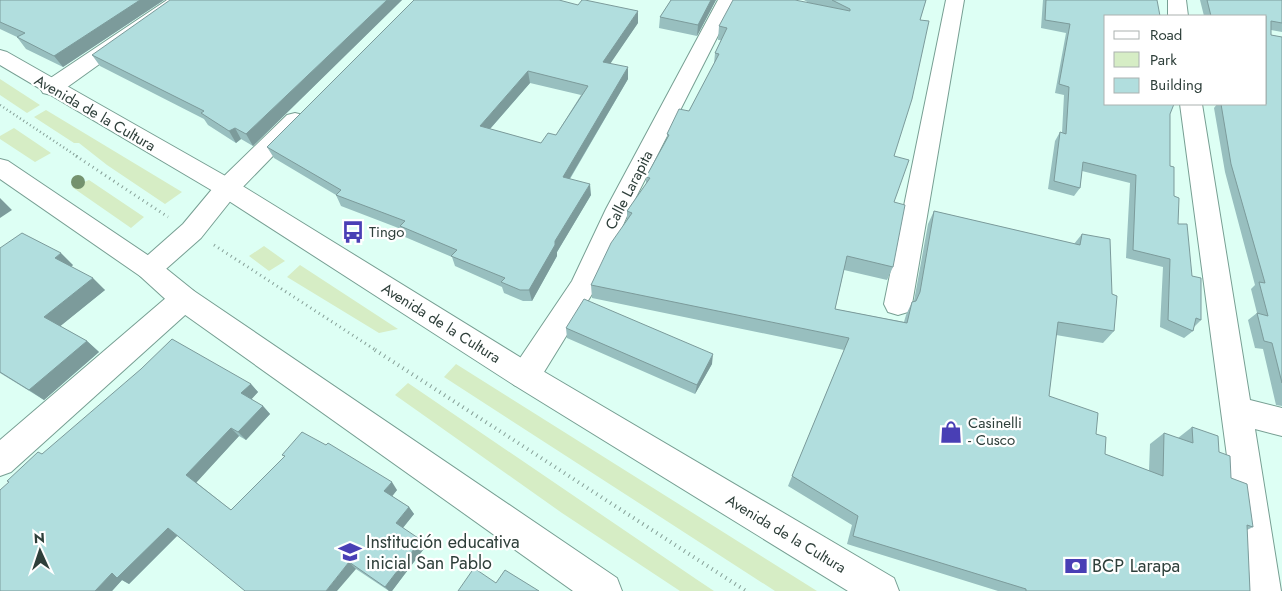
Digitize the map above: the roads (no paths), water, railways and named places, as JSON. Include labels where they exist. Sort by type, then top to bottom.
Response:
[{"type":"main road","points":[[51,88],[180,0]]},
{"type":"main road","name":"Calle Larapita","points":[[525,376],[582,286],[618,209],[727,0]]},
{"type":"main road","points":[[898,304],[955,0]]},
{"type":"main road","points":[[1177,0],[1178,15]]},
{"type":"main road","name":"Avenida de la Cultura","points":[[0,56],[51,88],[226,188],[525,376],[881,591]]},
{"type":"main road","points":[[1191,105],[1263,591]]},
{"type":"main road","points":[[149,269],[192,230],[226,188],[307,108]]},
{"type":"main road","points":[[0,167],[149,269],[184,298],[604,591]]},
{"type":"main road","points":[[0,461],[184,298]]},
{"type":"main road","points":[[1236,410],[1282,422]]},
{"type":"place","name":"Tingo","points":[[353,232]]},
{"type":"place","name":"Casinelli - Cusco","points":[[951,432]]},
{"type":"place","name":"Institución educativa inicial San Pablo","points":[[350,552]]},
{"type":"place","name":"BCP Larapa","points":[[1076,566]]}]
